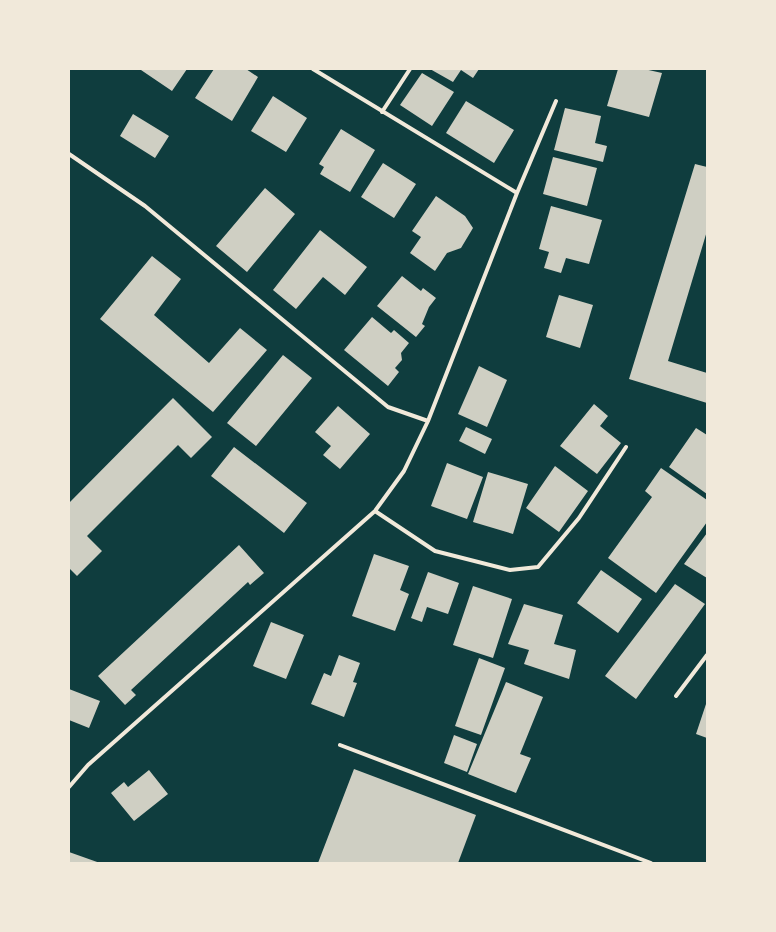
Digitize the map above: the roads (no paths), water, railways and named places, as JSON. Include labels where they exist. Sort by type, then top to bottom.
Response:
[{"type":"street","points":[[313,69],[517,192]]},
{"type":"street","points":[[382,112],[410,69]]},
{"type":"street","points":[[69,787],[88,765],[375,511],[404,471],[428,421],[517,192],[556,101]]},
{"type":"street","points":[[69,154],[145,206],[388,407],[428,421]]},
{"type":"street","points":[[375,511],[435,551],[510,570],[538,567],[579,518],[626,447]]},
{"type":"street","points":[[676,696],[707,654]]},
{"type":"street","points":[[340,745],[652,863]]}]
